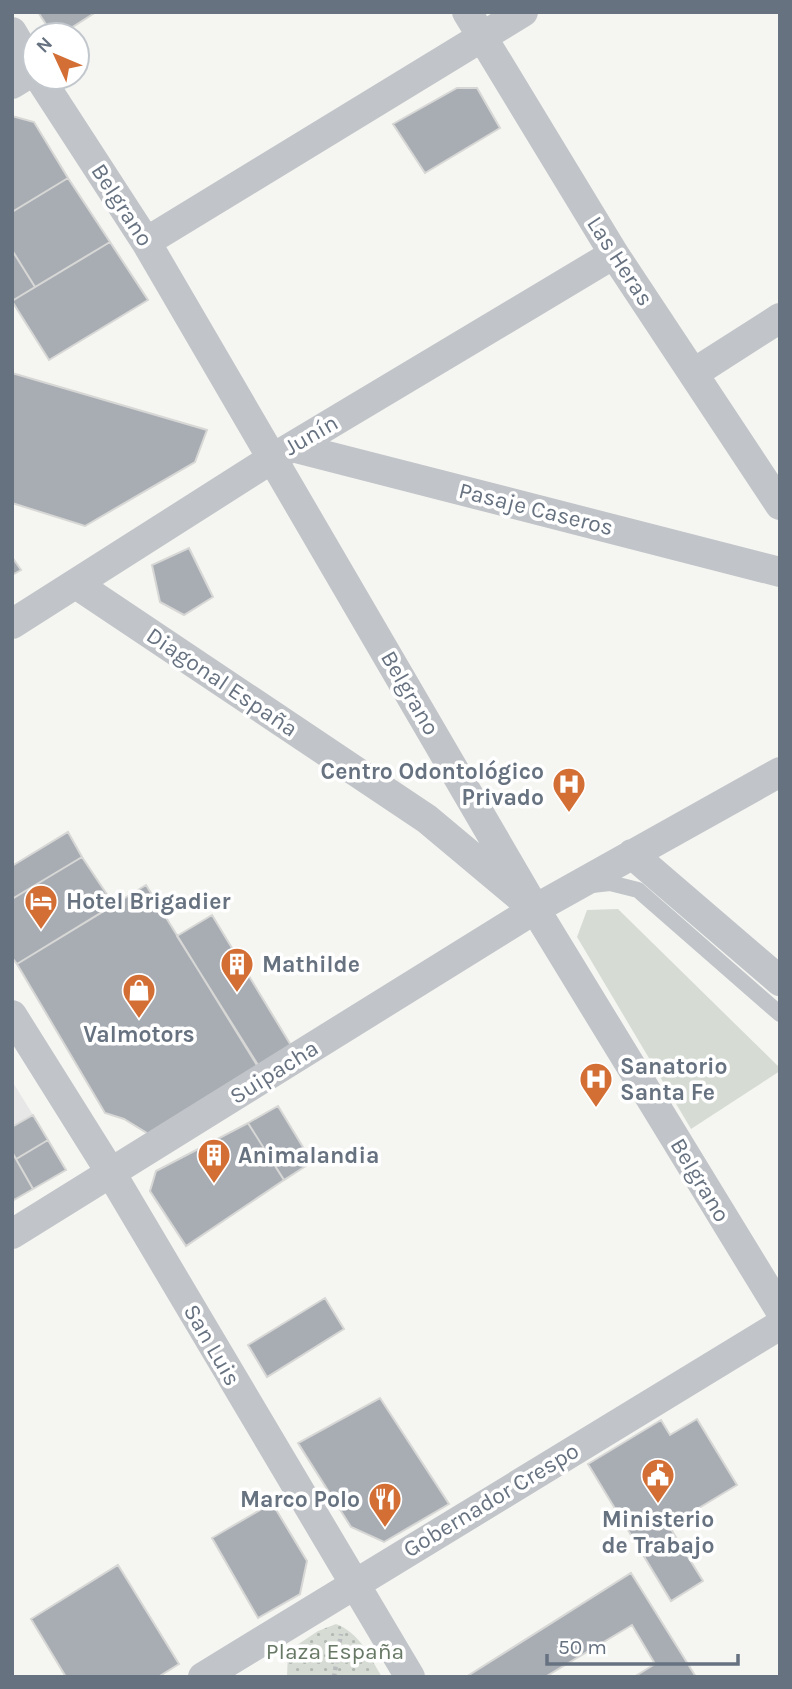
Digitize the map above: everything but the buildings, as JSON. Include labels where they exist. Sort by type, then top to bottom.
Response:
[{"type":"street","name":"Las Heras","points":[[467,12],[614,254],[780,505]]},
{"type":"street","points":[[146,242],[523,12]]},
{"type":"street","name":"Belgrano","points":[[48,91],[282,452],[535,909],[780,1311]]},
{"type":"street","name":"Junín","points":[[12,624],[282,452],[614,254]]},
{"type":"street","points":[[694,373],[780,318]]},
{"type":"street","name":"Pasaje Caseros","points":[[282,452],[780,572]]},
{"type":"street","name":"Diagonal España","points":[[76,584],[427,819],[535,909]]},
{"type":"street","name":"Suipacha","points":[[12,1234],[535,909],[780,772]]},
{"type":"street","points":[[632,854],[780,981]]},
{"type":"street","name":"San Luis","points":[[12,1015],[111,1173],[410,1677]]},
{"type":"street","name":"Gobernador Crespo","points":[[203,1677],[780,1325]]},
{"type":"lane","points":[[572,888],[610,883],[639,890],[780,1014]]},
{"type":"path","points":[[334,1677],[341,1634]]},
{"type":"shaded area","points":[[12,1081],[33,1115],[12,1127]]},
{"type":"green space","points":[[618,909],[780,1068],[780,1071],[691,1129],[577,937],[587,910]]},
{"type":"green space","name":"Plaza España","points":[[336,1624],[358,1639],[382,1677],[287,1677],[288,1651],[318,1631]]},
{"type":"place","name":"Centro Odontológico Privado","points":[[569,814]]},
{"type":"place","name":"Hotel Brigadier","points":[[41,931]]},
{"type":"place","name":"Mathilde","points":[[237,994]]},
{"type":"place","name":"Valmotors","points":[[139,1020]]},
{"type":"place","name":"Sanatorio Santa Fe","points":[[596,1109]]},
{"type":"place","name":"Animalandia","points":[[214,1185]]},
{"type":"place","name":"Ministerio de Trabajo","points":[[658,1505]]},
{"type":"place","name":"Marco Polo","points":[[385,1529]]}]
